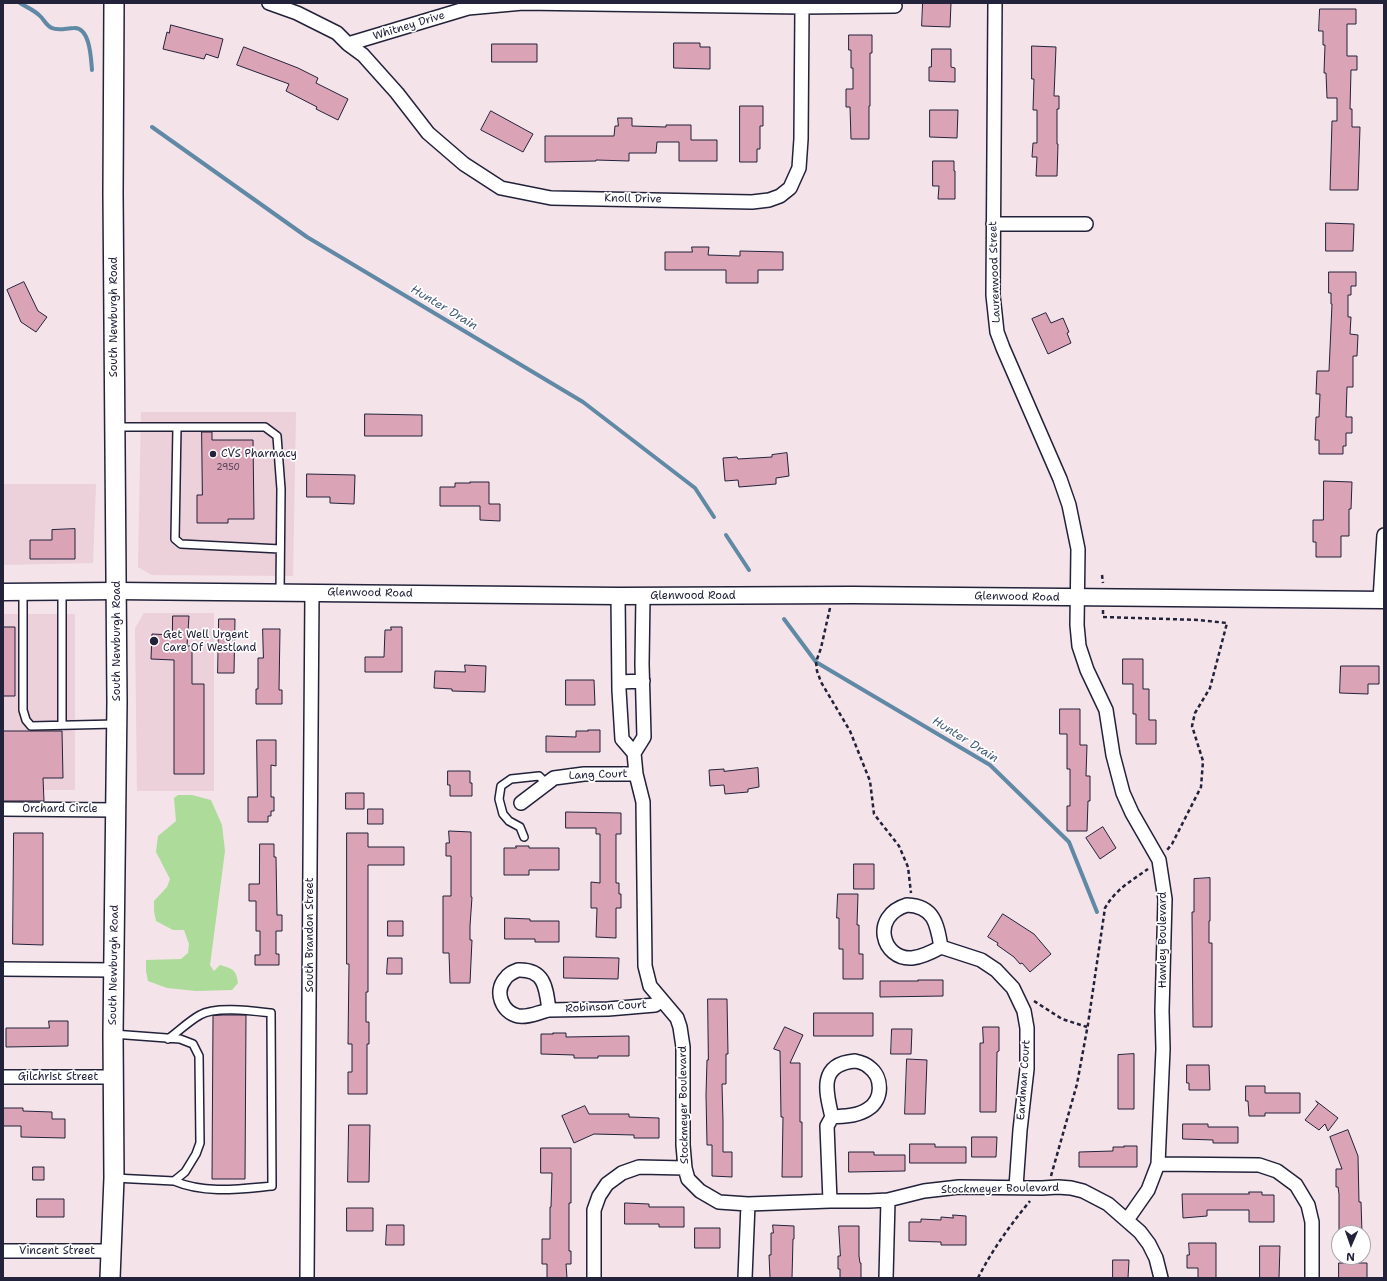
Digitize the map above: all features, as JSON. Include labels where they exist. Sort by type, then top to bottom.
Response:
[{"type":"main road","name":"South Newburgh Road","points":[[110,1278],[114,1178],[113,1034],[117,592],[113,193],[114,3]]},
{"type":"street","points":[[270,3],[297,13],[337,34],[348,44]]},
{"type":"street","name":"Whitney Drive","points":[[348,44],[468,8],[523,3],[895,6]]},
{"type":"street","name":"Laurenwood Street","points":[[995,3],[993,295],[997,332],[1009,364],[1060,479],[1069,505],[1078,549],[1078,598]]},
{"type":"street","name":"Knoll Drive","points":[[348,44],[363,55],[397,93],[428,133],[464,164],[501,188],[551,198],[752,202],[770,200],[780,196],[790,188],[799,168],[801,146],[802,6]]},
{"type":"street","points":[[993,224],[1086,224]]},
{"type":"street","points":[[1382,600],[1384,535]]},
{"type":"street","name":"Glenwood Road","points":[[3,592],[280,592],[618,596],[830,595],[1382,600]]},
{"type":"street","name":"South Brandon Street","points":[[307,1278],[312,593]]},
{"type":"street","points":[[618,596],[619,682],[622,739],[634,753],[644,737],[643,596]]},
{"type":"street","name":"Hawley Boulevard","points":[[1078,598],[1077,625],[1079,646],[1087,670],[1106,710],[1112,755],[1123,793],[1132,813],[1159,860],[1165,899],[1162,1011],[1163,1050],[1158,1164]]},
{"type":"street","points":[[619,682],[643,681]]},
{"type":"street","name":"Stockmeyer Boulevard","points":[[634,753],[636,774],[643,802],[645,966],[650,986],[677,1018],[682,1037],[685,1168],[688,1179],[700,1191],[719,1202],[748,1204],[888,1200],[924,1191],[948,1188],[1058,1187],[1083,1191],[1108,1204],[1140,1232],[1149,1244],[1156,1258],[1161,1278]]},
{"type":"street","name":"Lang Court","points":[[521,803],[554,778],[584,774],[636,774]]},
{"type":"street","name":"Orchard Circle","points":[[3,809],[116,810]]},
{"type":"street","points":[[912,905],[923,908],[930,913],[935,920],[941,948],[911,958],[902,957],[894,952],[884,937],[884,928],[886,919],[892,912],[899,907],[912,905]]},
{"type":"street","name":"Eardman Court","points":[[941,948],[981,960],[996,970],[1007,980],[1019,997],[1024,1011],[1027,1028],[1027,1069],[1020,1130],[1016,1187]]},
{"type":"street","points":[[3,969],[114,970]]},
{"type":"street","name":"Robinson Court","points":[[549,1010],[608,1009],[654,1005],[661,1000]]},
{"type":"street","points":[[830,1201],[827,1126],[832,1117],[826,1086],[832,1070],[838,1065],[855,1061],[863,1063],[876,1075],[879,1083],[879,1093],[876,1101],[870,1108],[862,1113],[832,1117]]},
{"type":"street","name":"Gilchrist Street","points":[[3,1077],[113,1077]]},
{"type":"street","points":[[1127,1220],[1148,1190],[1158,1164],[1259,1165],[1277,1171],[1296,1185],[1308,1204],[1312,1222],[1312,1278]]},
{"type":"street","points":[[594,1278],[594,1210],[599,1196],[607,1184],[622,1173],[639,1167],[685,1168]]},
{"type":"street","points":[[886,1278],[888,1200]]},
{"type":"street","points":[[745,1278],[748,1204]]},
{"type":"street","name":"Vincent Street","points":[[3,1251],[110,1251]]},
{"type":"lane","points":[[115,427],[266,427],[277,436],[281,489],[280,592]]},
{"type":"lane","points":[[176,427],[175,539],[181,544],[280,548]]},
{"type":"lane","points":[[23,592],[23,710],[26,720],[31,726],[116,724]]},
{"type":"lane","points":[[62,592],[62,725]]},
{"type":"lane","points":[[524,837],[520,827],[509,821],[503,814],[498,799],[501,786],[510,779],[539,776],[547,784]]},
{"type":"lane","points":[[114,1178],[174,1180],[187,1186],[210,1189],[233,1190],[272,1186],[271,1013],[248,1010],[220,1010],[202,1014],[168,1039]]},
{"type":"lane","points":[[113,1034],[180,1039],[193,1044],[199,1056],[200,1143],[196,1154],[185,1172],[174,1180]]},
{"type":"path","points":[[1102,575],[1103,586]]},
{"type":"path","points":[[830,595],[830,609],[821,648],[816,662],[817,671],[821,682],[850,731],[870,781],[874,814],[899,846],[908,867],[912,905]]},
{"type":"path","points":[[978,1278],[1019,1214],[1050,1180],[1077,1084],[1105,908],[1110,898],[1118,890],[1159,860],[1172,844],[1201,787],[1203,761],[1192,726],[1195,713],[1210,688],[1227,622],[1104,617],[1103,612]]},
{"type":"path","points":[[1019,997],[1036,1002],[1062,1019],[1087,1027]]},
{"type":"shaded area","points":[[141,412],[296,412],[293,576],[152,575],[138,567]]},
{"type":"shaded area","points":[[3,484],[96,484],[93,563],[3,565]]},
{"type":"shaded area","points":[[144,613],[214,613],[214,791],[137,791],[135,628]]},
{"type":"shaded area","points":[[3,614],[75,614],[75,790],[3,790]]},
{"type":"green space","points":[[178,795],[192,795],[211,800],[222,825],[225,851],[210,965],[214,971],[220,965],[235,972],[238,983],[232,990],[196,991],[167,988],[148,981],[146,960],[181,959],[188,953],[189,944],[184,930],[173,930],[156,921],[154,911],[154,901],[167,887],[170,879],[156,852],[158,836],[176,821],[174,798]]},
{"type":"building","points":[[923,3],[951,3],[950,27],[922,26]]},
{"type":"building","points":[[1320,9],[1356,9],[1356,24],[1347,24],[1347,56],[1357,56],[1357,70],[1351,70],[1350,109],[1352,109],[1352,127],[1360,127],[1358,190],[1330,190],[1332,121],[1337,121],[1337,98],[1327,98],[1326,73],[1324,73],[1325,45],[1323,45],[1323,31],[1319,31]]},
{"type":"building","points":[[171,25],[223,39],[218,58],[206,54],[204,59],[163,49],[167,32],[169,33]]},
{"type":"building","points":[[849,35],[872,35],[872,53],[870,53],[869,139],[851,139],[850,107],[846,107],[846,89],[853,89],[853,68],[851,68]]},
{"type":"building","points":[[674,43],[700,43],[700,47],[710,47],[710,69],[674,68]]},
{"type":"building","points":[[492,44],[537,44],[537,62],[492,62]]},
{"type":"building","points":[[1032,46],[1056,47],[1054,96],[1059,96],[1059,109],[1057,109],[1057,176],[1036,176],[1037,157],[1032,157],[1033,143],[1037,143],[1037,110],[1033,110],[1034,79],[1032,79]]},
{"type":"building","points":[[244,47],[298,68],[318,78],[316,83],[348,99],[338,120],[286,91],[289,84],[237,65]]},
{"type":"building","points":[[932,49],[951,49],[951,67],[955,68],[955,82],[929,81],[929,67],[931,67]]},
{"type":"building","points":[[740,106],[763,106],[763,126],[760,126],[760,149],[757,149],[757,162],[740,162]]},
{"type":"building","points":[[930,110],[958,110],[957,138],[930,137]]},
{"type":"building","points":[[491,111],[533,134],[523,152],[481,130]]},
{"type":"building","points":[[618,118],[632,118],[632,126],[666,127],[666,125],[691,125],[691,140],[717,140],[717,161],[679,161],[679,142],[657,142],[656,153],[629,153],[629,161],[596,160],[545,162],[545,136],[614,136],[615,126],[618,126]]},
{"type":"building","points":[[933,161],[954,161],[955,199],[938,199],[939,186],[933,186]]},
{"type":"building","points":[[1326,223],[1354,224],[1353,251],[1326,251]]},
{"type":"building","points":[[692,247],[709,247],[708,255],[740,256],[740,251],[783,252],[783,270],[758,270],[758,283],[726,283],[726,270],[665,270],[665,252],[692,252]]},
{"type":"building","points":[[1329,272],[1356,272],[1356,286],[1351,286],[1351,295],[1348,295],[1348,317],[1351,317],[1350,334],[1358,335],[1357,356],[1353,356],[1353,387],[1347,387],[1346,417],[1352,417],[1352,433],[1346,433],[1346,446],[1343,446],[1343,454],[1319,454],[1319,440],[1315,440],[1316,417],[1319,417],[1320,394],[1316,394],[1317,371],[1329,371],[1332,304],[1331,293],[1329,293]]},
{"type":"building","points":[[24,282],[38,311],[47,317],[36,332],[21,322],[7,290]]},
{"type":"building","points":[[1046,313],[1051,323],[1063,318],[1069,332],[1067,333],[1071,343],[1048,354],[1032,319]]},
{"type":"building","points":[[365,414],[422,415],[422,436],[365,436]]},
{"type":"building","name":"CVS Pharmacy","points":[[202,432],[212,432],[212,440],[253,440],[254,519],[228,519],[228,523],[197,523],[197,495],[202,495]]},
{"type":"building","points":[[787,453],[789,476],[776,478],[776,484],[739,487],[738,480],[725,481],[723,458],[737,457],[738,459],[772,457],[772,455]]},
{"type":"building","points":[[307,474],[355,475],[354,504],[330,503],[330,497],[307,497]]},
{"type":"building","points":[[1324,481],[1352,482],[1351,509],[1349,509],[1349,536],[1341,536],[1341,557],[1316,557],[1316,542],[1313,542],[1313,520],[1323,520]]},
{"type":"building","points":[[489,482],[489,504],[500,504],[500,521],[480,520],[480,506],[440,506],[440,487],[455,487],[455,483]]},
{"type":"building","points":[[75,529],[75,559],[30,559],[30,540],[52,540],[52,530]]},
{"type":"building","points":[[173,616],[189,616],[187,646],[192,646],[192,684],[204,684],[204,774],[174,774],[174,660],[151,659],[152,634],[172,635]]},
{"type":"building","points":[[219,619],[235,619],[234,673],[218,673]]},
{"type":"building","points":[[3,627],[15,627],[15,696],[3,696]]},
{"type":"building","points":[[391,627],[402,627],[402,672],[365,672],[365,657],[384,657],[385,630],[391,630]]},
{"type":"building","points":[[263,629],[280,629],[279,690],[282,690],[282,704],[256,704],[256,689],[258,689],[258,658],[263,658]]},
{"type":"building","points":[[1123,659],[1143,659],[1143,689],[1149,689],[1149,720],[1156,720],[1156,744],[1136,744],[1136,714],[1133,714],[1133,684],[1123,684]]},
{"type":"building","points":[[465,665],[486,666],[485,692],[452,691],[452,689],[434,688],[435,671],[465,672]]},
{"type":"building","points":[[1341,666],[1379,666],[1379,684],[1368,684],[1368,694],[1340,693]]},
{"type":"building","points":[[566,680],[594,680],[595,705],[566,705]]},
{"type":"building","points":[[1060,709],[1080,709],[1080,745],[1087,745],[1086,776],[1090,776],[1090,801],[1088,801],[1087,831],[1067,831],[1067,806],[1070,806],[1070,769],[1067,769],[1067,734],[1060,734]]},
{"type":"building","points":[[600,730],[600,752],[546,752],[546,736],[576,737],[576,731]]},
{"type":"building","points":[[3,731],[62,731],[63,778],[43,778],[44,801],[3,801]]},
{"type":"building","points":[[257,740],[276,740],[276,766],[271,765],[271,797],[274,797],[274,811],[271,811],[271,816],[268,816],[268,822],[248,822],[248,797],[257,797]]},
{"type":"building","points":[[758,768],[759,787],[748,789],[748,792],[725,794],[724,785],[710,786],[709,770],[724,769],[724,771]]},
{"type":"building","points":[[448,771],[470,771],[472,796],[450,796]]},
{"type":"building","points":[[346,793],[364,793],[364,809],[346,809]]},
{"type":"building","points":[[368,809],[383,809],[383,824],[368,824]]},
{"type":"building","points":[[566,812],[621,813],[621,834],[616,834],[616,883],[619,883],[621,908],[616,908],[616,938],[596,937],[597,908],[591,908],[591,882],[600,883],[600,834],[596,834],[596,828],[566,828]]},
{"type":"building","points":[[1103,827],[1116,848],[1100,859],[1086,838]]},
{"type":"building","points":[[449,831],[471,832],[472,897],[470,940],[472,940],[470,983],[450,983],[449,953],[443,953],[443,896],[451,896],[451,856],[446,856],[446,843],[449,843]]},
{"type":"building","points":[[14,833],[43,833],[43,945],[13,944]]},
{"type":"building","points":[[347,833],[368,833],[368,847],[404,847],[404,865],[368,865],[368,992],[366,992],[366,1022],[369,1022],[369,1044],[367,1044],[367,1094],[348,1094],[348,1072],[352,1072],[352,1044],[348,1044],[349,964],[347,964]]},
{"type":"building","points":[[260,844],[274,844],[274,857],[276,857],[277,915],[282,915],[282,931],[276,931],[276,954],[279,954],[279,965],[255,965],[255,955],[260,955],[260,931],[256,931],[256,901],[249,901],[249,884],[259,884]]},
{"type":"building","points":[[516,846],[529,846],[529,848],[559,848],[559,870],[529,870],[529,875],[504,875],[504,848],[516,848]]},
{"type":"building","points":[[854,864],[874,864],[874,889],[854,889]]},
{"type":"building","points":[[1210,878],[1209,943],[1212,943],[1212,1027],[1193,1027],[1192,912],[1194,912],[1194,879]]},
{"type":"building","points":[[838,894],[858,894],[857,925],[859,925],[859,954],[863,954],[863,979],[843,979],[843,949],[839,949],[839,918],[837,918]]},
{"type":"building","points":[[1003,914],[1034,934],[1051,954],[1030,972],[1022,963],[1020,964],[1014,957],[997,945],[998,943],[988,937]]},
{"type":"building","points":[[505,918],[530,919],[530,921],[559,921],[559,942],[535,942],[535,939],[505,939]]},
{"type":"building","points":[[388,921],[403,921],[403,936],[388,936]]},
{"type":"building","points":[[564,957],[619,958],[618,979],[564,978]]},
{"type":"building","points":[[388,958],[402,958],[402,974],[387,974]]},
{"type":"building","points":[[943,980],[943,996],[880,997],[880,981]]},
{"type":"building","points":[[708,999],[727,999],[728,1054],[726,1054],[726,1084],[722,1084],[723,1152],[732,1152],[732,1177],[712,1176],[712,1145],[707,1145],[706,1095],[708,1060]]},
{"type":"building","points":[[814,1013],[873,1013],[873,1036],[814,1036]]},
{"type":"building","points":[[246,1015],[245,1179],[212,1179],[213,1016]]},
{"type":"building","points":[[49,1021],[68,1021],[68,1046],[6,1047],[6,1028],[49,1028]]},
{"type":"building","points":[[785,1027],[803,1035],[790,1063],[800,1063],[802,1177],[782,1177],[783,1117],[781,1117],[780,1051],[774,1049]]},
{"type":"building","points":[[983,1027],[999,1027],[996,1112],[980,1112],[980,1043],[983,1043]]},
{"type":"building","points":[[892,1029],[912,1029],[911,1054],[891,1054]]},
{"type":"building","points":[[566,1033],[566,1037],[629,1036],[629,1056],[574,1058],[574,1055],[541,1054],[541,1034]]},
{"type":"building","points":[[1134,1054],[1134,1109],[1118,1109],[1118,1055]]},
{"type":"building","points":[[907,1059],[927,1060],[925,1114],[905,1114]]},
{"type":"building","points":[[1187,1065],[1209,1065],[1210,1090],[1189,1090],[1189,1083],[1187,1083]]},
{"type":"building","points":[[1246,1086],[1265,1086],[1265,1093],[1300,1093],[1300,1113],[1265,1113],[1265,1116],[1249,1116],[1248,1101],[1246,1101]]},
{"type":"building","points":[[1316,1101],[1338,1118],[1328,1131],[1325,1124],[1319,1130],[1305,1120],[1318,1104]]},
{"type":"building","points":[[585,1106],[589,1114],[629,1114],[629,1117],[659,1118],[659,1138],[634,1138],[634,1135],[594,1134],[574,1143],[562,1116]]},
{"type":"building","points":[[3,1108],[23,1108],[23,1111],[52,1112],[52,1119],[65,1119],[65,1138],[21,1137],[21,1126],[3,1126]]},
{"type":"building","points":[[1183,1124],[1208,1124],[1208,1127],[1238,1127],[1238,1143],[1213,1143],[1213,1140],[1183,1139]]},
{"type":"building","points":[[349,1125],[370,1125],[369,1182],[348,1182]]},
{"type":"building","points":[[1348,1130],[1358,1156],[1359,1202],[1361,1202],[1362,1225],[1339,1225],[1339,1194],[1338,1187],[1336,1187],[1336,1169],[1342,1169],[1330,1137]]},
{"type":"building","points":[[972,1137],[997,1137],[996,1157],[972,1157]]},
{"type":"building","points":[[910,1144],[935,1144],[935,1147],[966,1147],[966,1163],[910,1163]]},
{"type":"building","points":[[1137,1146],[1137,1167],[1079,1167],[1079,1152],[1113,1151],[1113,1147]]},
{"type":"building","points":[[541,1148],[571,1148],[569,1251],[571,1251],[571,1264],[566,1264],[567,1278],[547,1278],[547,1264],[542,1264],[542,1239],[550,1239],[552,1173],[541,1173]]},
{"type":"building","points":[[849,1152],[874,1152],[874,1155],[905,1155],[905,1171],[849,1172]]},
{"type":"building","points":[[33,1167],[44,1167],[44,1180],[33,1180]]},
{"type":"building","points":[[1249,1192],[1262,1192],[1262,1195],[1274,1195],[1274,1222],[1249,1222],[1249,1210],[1207,1210],[1207,1216],[1183,1218],[1182,1194],[1249,1194]]},
{"type":"building","points":[[37,1199],[64,1199],[64,1217],[37,1217]]},
{"type":"building","points":[[625,1203],[649,1204],[649,1207],[684,1207],[684,1227],[659,1227],[659,1224],[625,1224]]},
{"type":"building","points":[[347,1208],[373,1208],[373,1231],[347,1231]]},
{"type":"building","points":[[953,1215],[966,1216],[966,1245],[941,1245],[941,1242],[909,1241],[909,1222],[921,1222],[921,1219],[941,1220],[941,1217],[953,1218]]},
{"type":"building","points":[[387,1225],[404,1225],[404,1245],[386,1245]]},
{"type":"building","points":[[773,1225],[794,1226],[792,1278],[770,1278],[769,1255],[771,1255],[771,1233],[773,1233]]},
{"type":"building","points":[[839,1226],[859,1226],[861,1278],[840,1278],[840,1269],[838,1269],[838,1256],[840,1256]]},
{"type":"building","points":[[695,1228],[720,1228],[720,1248],[695,1248]]},
{"type":"building","points":[[1189,1243],[1216,1243],[1216,1278],[1198,1278],[1198,1268],[1187,1268]]},
{"type":"building","points":[[1260,1246],[1280,1246],[1279,1278],[1260,1278]]},
{"type":"building","points":[[1113,1260],[1129,1260],[1128,1278],[1113,1278]]},
{"type":"building","points":[[1339,1265],[1367,1265],[1367,1278],[1339,1278]]},
{"type":"waterway","name":"Hunter Drain","points":[[20,3],[37,13],[48,26],[54,29],[74,28],[83,32],[89,44],[92,70]]},
{"type":"waterway","name":"Hunter Drain","points":[[152,127],[307,237],[583,402],[695,488],[714,517]]},
{"type":"waterway","name":"Hunter Drain","points":[[726,535],[749,570]]},
{"type":"waterway","name":"Hunter Drain","points":[[784,619],[816,662],[990,765],[1069,842],[1097,912]]},
{"type":"place","name":"CVS Pharmacy","points":[[213,454]]},
{"type":"place","name":"Get Well Urgent Care Of Westland","points":[[154,641]]}]
